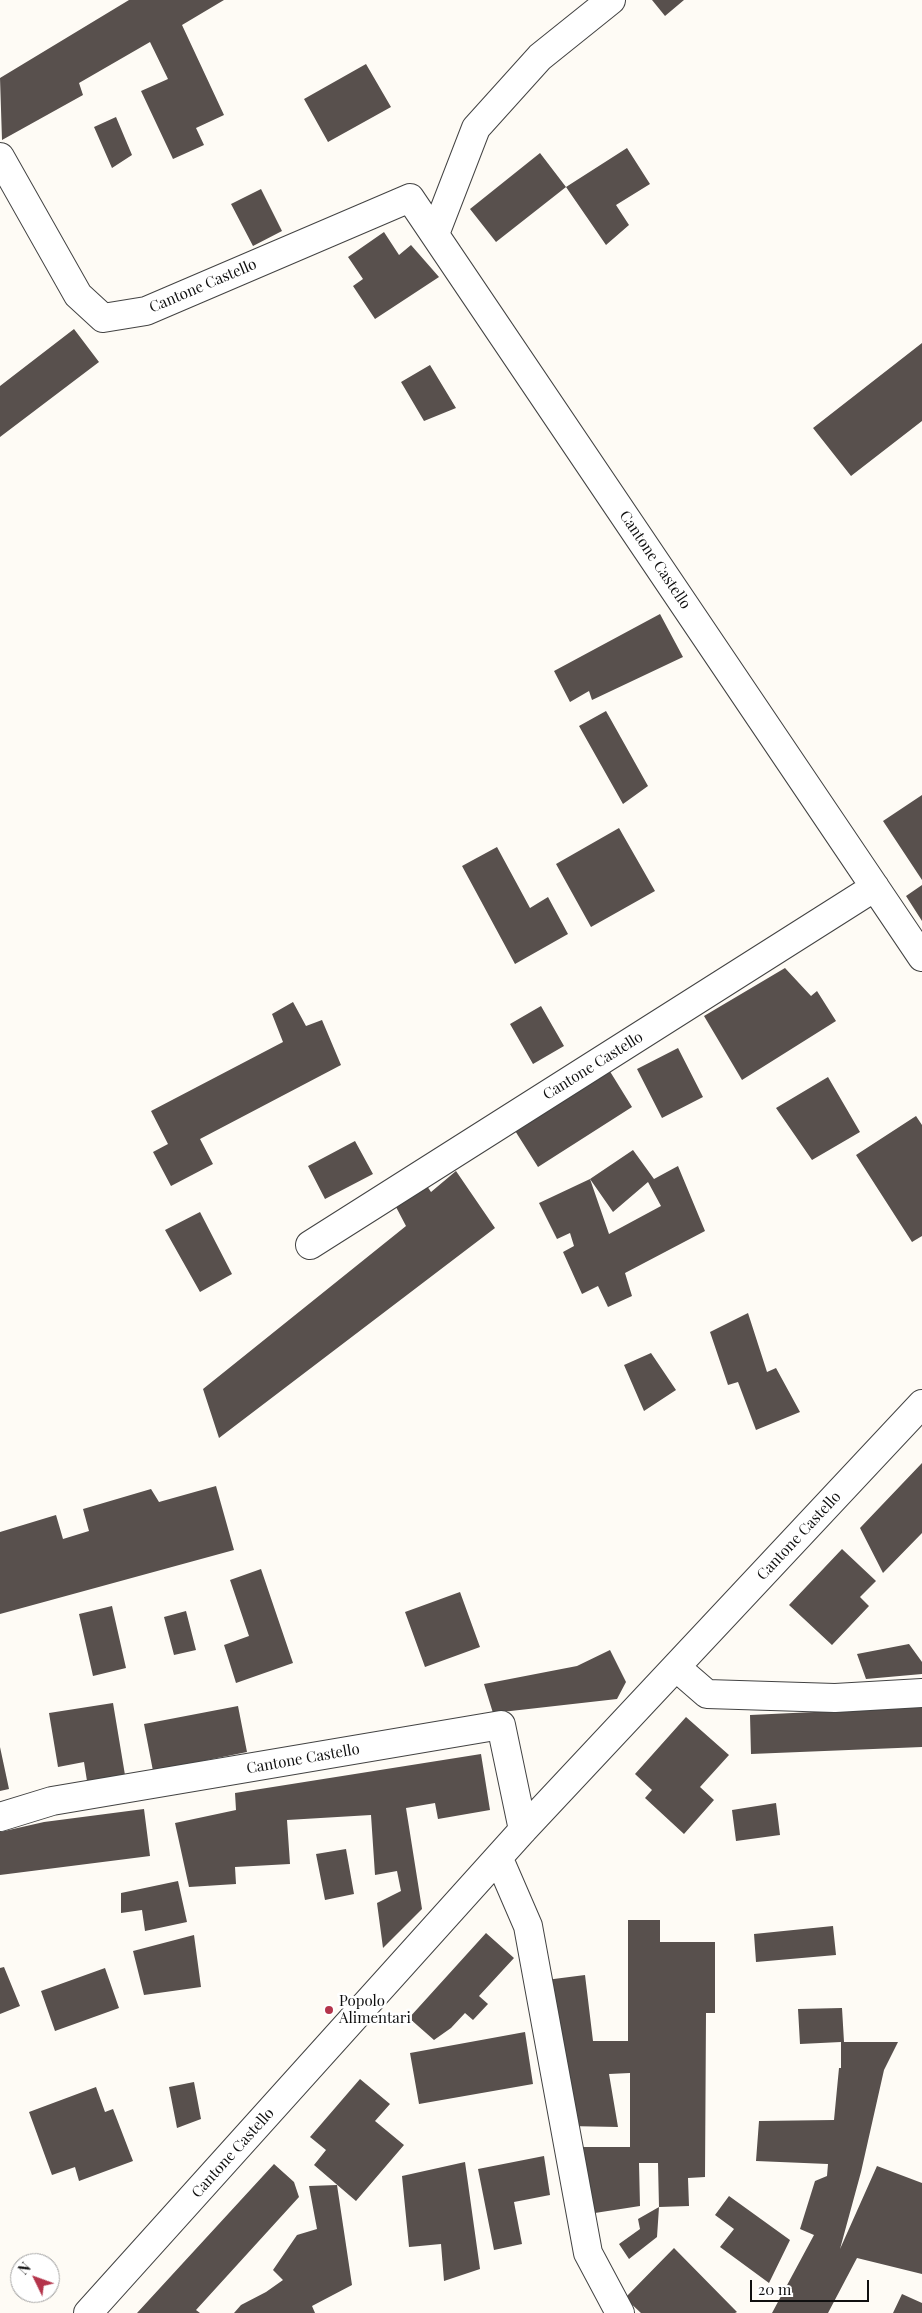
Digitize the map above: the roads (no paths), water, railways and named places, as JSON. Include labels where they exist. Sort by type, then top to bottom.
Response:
[{"type":"street","points":[[435,234],[476,128],[540,57],[611,0]]},
{"type":"street","name":"Cantone Castello","points":[[0,157],[78,295],[103,318],[146,311],[410,198],[922,956]]},
{"type":"street","name":"Cantone Castello","points":[[310,1245],[875,887]]},
{"type":"street","name":"Cantone Castello","points":[[88,2313],[499,1859],[523,1830],[677,1668],[922,1404]]},
{"type":"street","points":[[677,1668],[706,1694],[835,1698],[922,1693]]},
{"type":"street","name":"Cantone Castello","points":[[0,1817],[52,1801],[501,1725],[523,1830]]},
{"type":"street","points":[[499,1859],[528,1926],[588,2253],[620,2313]]},
{"type":"place","name":"Popolo Alimentari","points":[[329,2010]]}]
